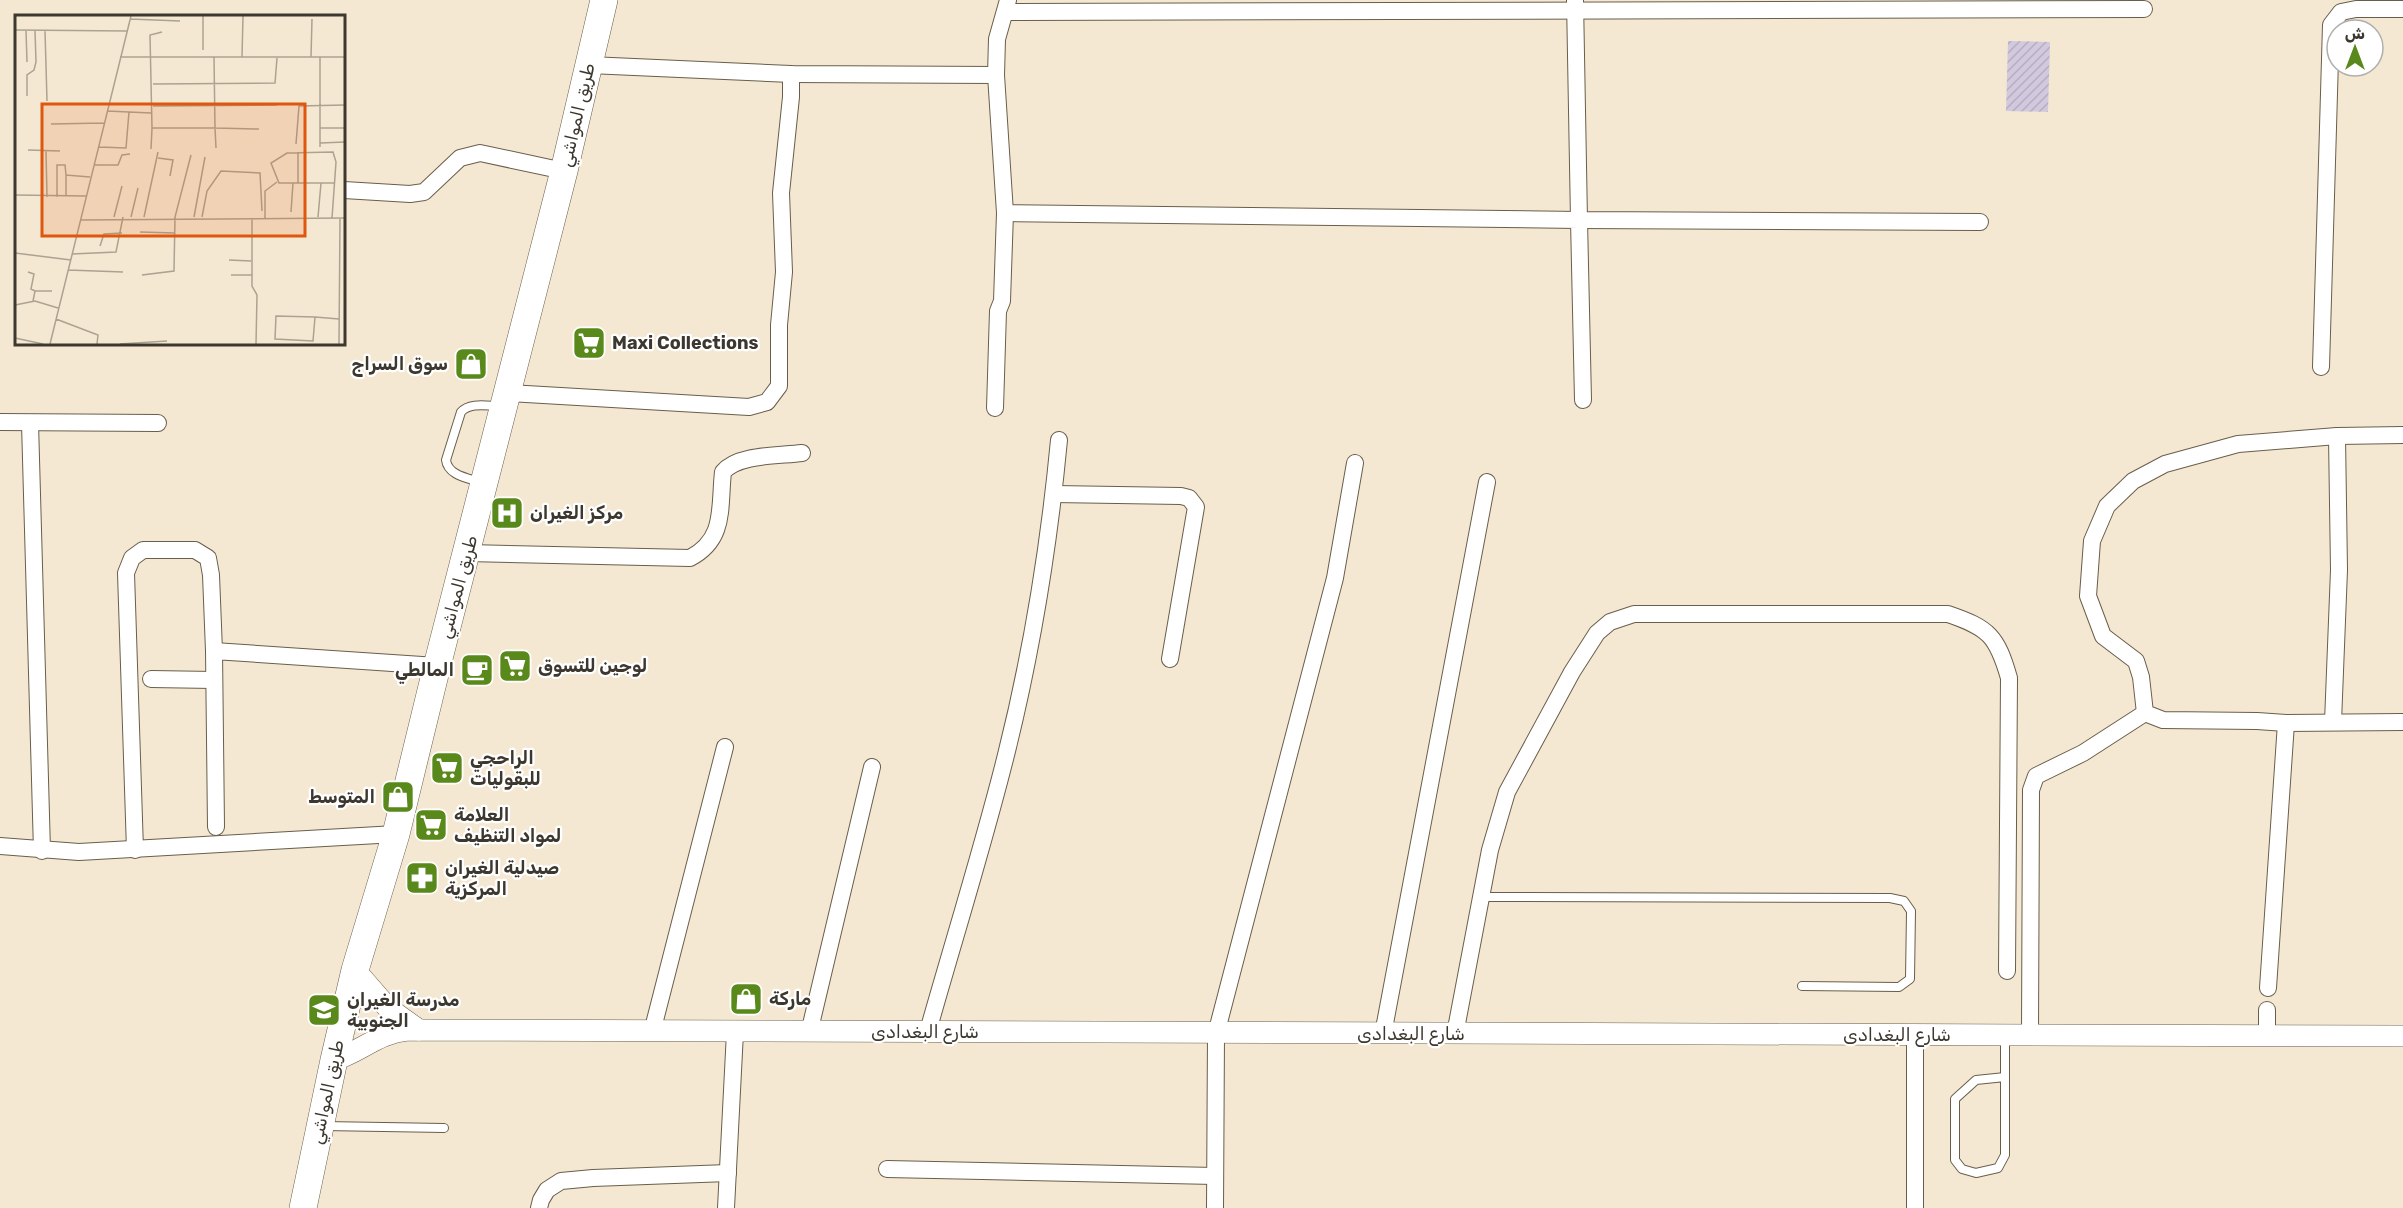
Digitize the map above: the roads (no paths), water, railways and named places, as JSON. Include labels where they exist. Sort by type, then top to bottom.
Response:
[{"type":"main road","name":"طريق المواشي","points":[[303,1208],[333,1060],[355,970],[396,834],[564,171],[604,0]]},
{"type":"street","points":[[995,408],[998,311],[1002,301],[1005,213],[996,75],[997,39],[1007,6],[2144,9]]},
{"type":"street","points":[[1575,6],[1583,400]]},
{"type":"street","points":[[2321,366],[2331,25],[2341,12],[2403,9]]},
{"type":"street","points":[[589,65],[791,74],[996,75]]},
{"type":"street","points":[[507,399],[749,407],[767,402],[779,386],[779,325],[784,272],[781,193],[791,97],[791,74]]},
{"type":"street","points":[[345,190],[410,194],[424,192],[460,158],[480,153],[564,171]]},
{"type":"street","points":[[1005,213],[1980,222]]},
{"type":"street","points":[[0,423],[158,423]]},
{"type":"street","points":[[30,423],[42,850]]},
{"type":"street","points":[[2145,713],[2141,677],[2136,661],[2103,636],[2088,596],[2092,541],[2107,506],[2133,481],[2165,464],[2238,444],[2337,436],[2403,435]]},
{"type":"street","points":[[2333,722],[2339,570],[2337,436]]},
{"type":"street","points":[[928,1031],[1006,755],[1036,618],[1054,494],[1059,440]]},
{"type":"street","points":[[467,553],[690,558],[705,550],[717,534],[723,472],[729,465],[741,460],[802,453]]},
{"type":"street","points":[[1215,1208],[1216,1034],[1335,578],[1355,462]]},
{"type":"street","points":[[1383,1034],[1487,482]]},
{"type":"street","points":[[1054,494],[1181,496],[1189,498],[1196,507],[1170,659]]},
{"type":"street","points":[[135,850],[126,573],[132,558],[143,550],[195,550],[208,558],[211,575],[214,651],[216,828]]},
{"type":"street","points":[[1455,1034],[1490,850],[1507,792],[1572,672],[1597,633],[1610,622],[1634,614],[1948,614],[1971,621],[1987,631],[2001,651],[2009,678],[2007,971]]},
{"type":"street","points":[[214,651],[437,666]]},
{"type":"street","points":[[151,679],[214,680]]},
{"type":"street","points":[[2145,713],[2163,720],[2286,723],[2403,722]]},
{"type":"street","points":[[2030,1036],[2031,790],[2037,776],[2083,753],[2145,713]]},
{"type":"street","points":[[2268,988],[2286,723]]},
{"type":"street","points":[[652,1032],[725,747]]},
{"type":"street","points":[[809,1033],[872,767]]},
{"type":"street","points":[[0,846],[79,852],[396,834]]},
{"type":"street","points":[[355,970],[388,1008],[419,1030]]},
{"type":"street","points":[[2267,1010],[2267,1036]]},
{"type":"street","name":"شارع البغدادى","points":[[333,1060],[395,1031],[419,1030],[809,1033],[928,1031],[1216,1034],[2403,1036]]},
{"type":"street","points":[[726,1208],[735,1032]]},
{"type":"street","points":[[1915,1035],[1915,1208]]},
{"type":"street","points":[[887,1169],[1215,1176]]},
{"type":"street","points":[[539,1208],[547,1190],[561,1181],[728,1173]]},
{"type":"lane","points":[[485,484],[452,472],[447,466],[447,460],[464,408],[507,399]]},
{"type":"lane","points":[[1480,897],[1890,898],[1904,901],[1911,911],[1910,979],[1899,987],[1802,986]]},
{"type":"lane","points":[[2005,1036],[2005,1077],[2005,1155],[1998,1168],[1976,1173],[1962,1169],[1955,1160],[1955,1099],[1976,1080],[2005,1077]]},
{"type":"lane","points":[[320,1126],[444,1128]]},
{"type":"place","name":"Maxi Collections","points":[[589,343]]},
{"type":"place","name":"سوق السراج","points":[[471,364]]},
{"type":"place","name":"مركز الغيران","points":[[507,513]]},
{"type":"place","name":"لوجين للتسوق","points":[[515,666]]},
{"type":"place","name":"المالطي","points":[[477,670]]},
{"type":"place","name":"الراحجي للبقوليات","points":[[447,768]]},
{"type":"place","name":"المتوسط","points":[[398,797]]},
{"type":"place","name":"العلامة لمواد التنظيف","points":[[431,825]]},
{"type":"place","name":"صيدلية الغيران المركزية","points":[[422,878]]},
{"type":"place","name":"ماركة","points":[[746,999]]},
{"type":"place","name":"مدرسة الغيران الجنوبية","points":[[324,1010]]}]
